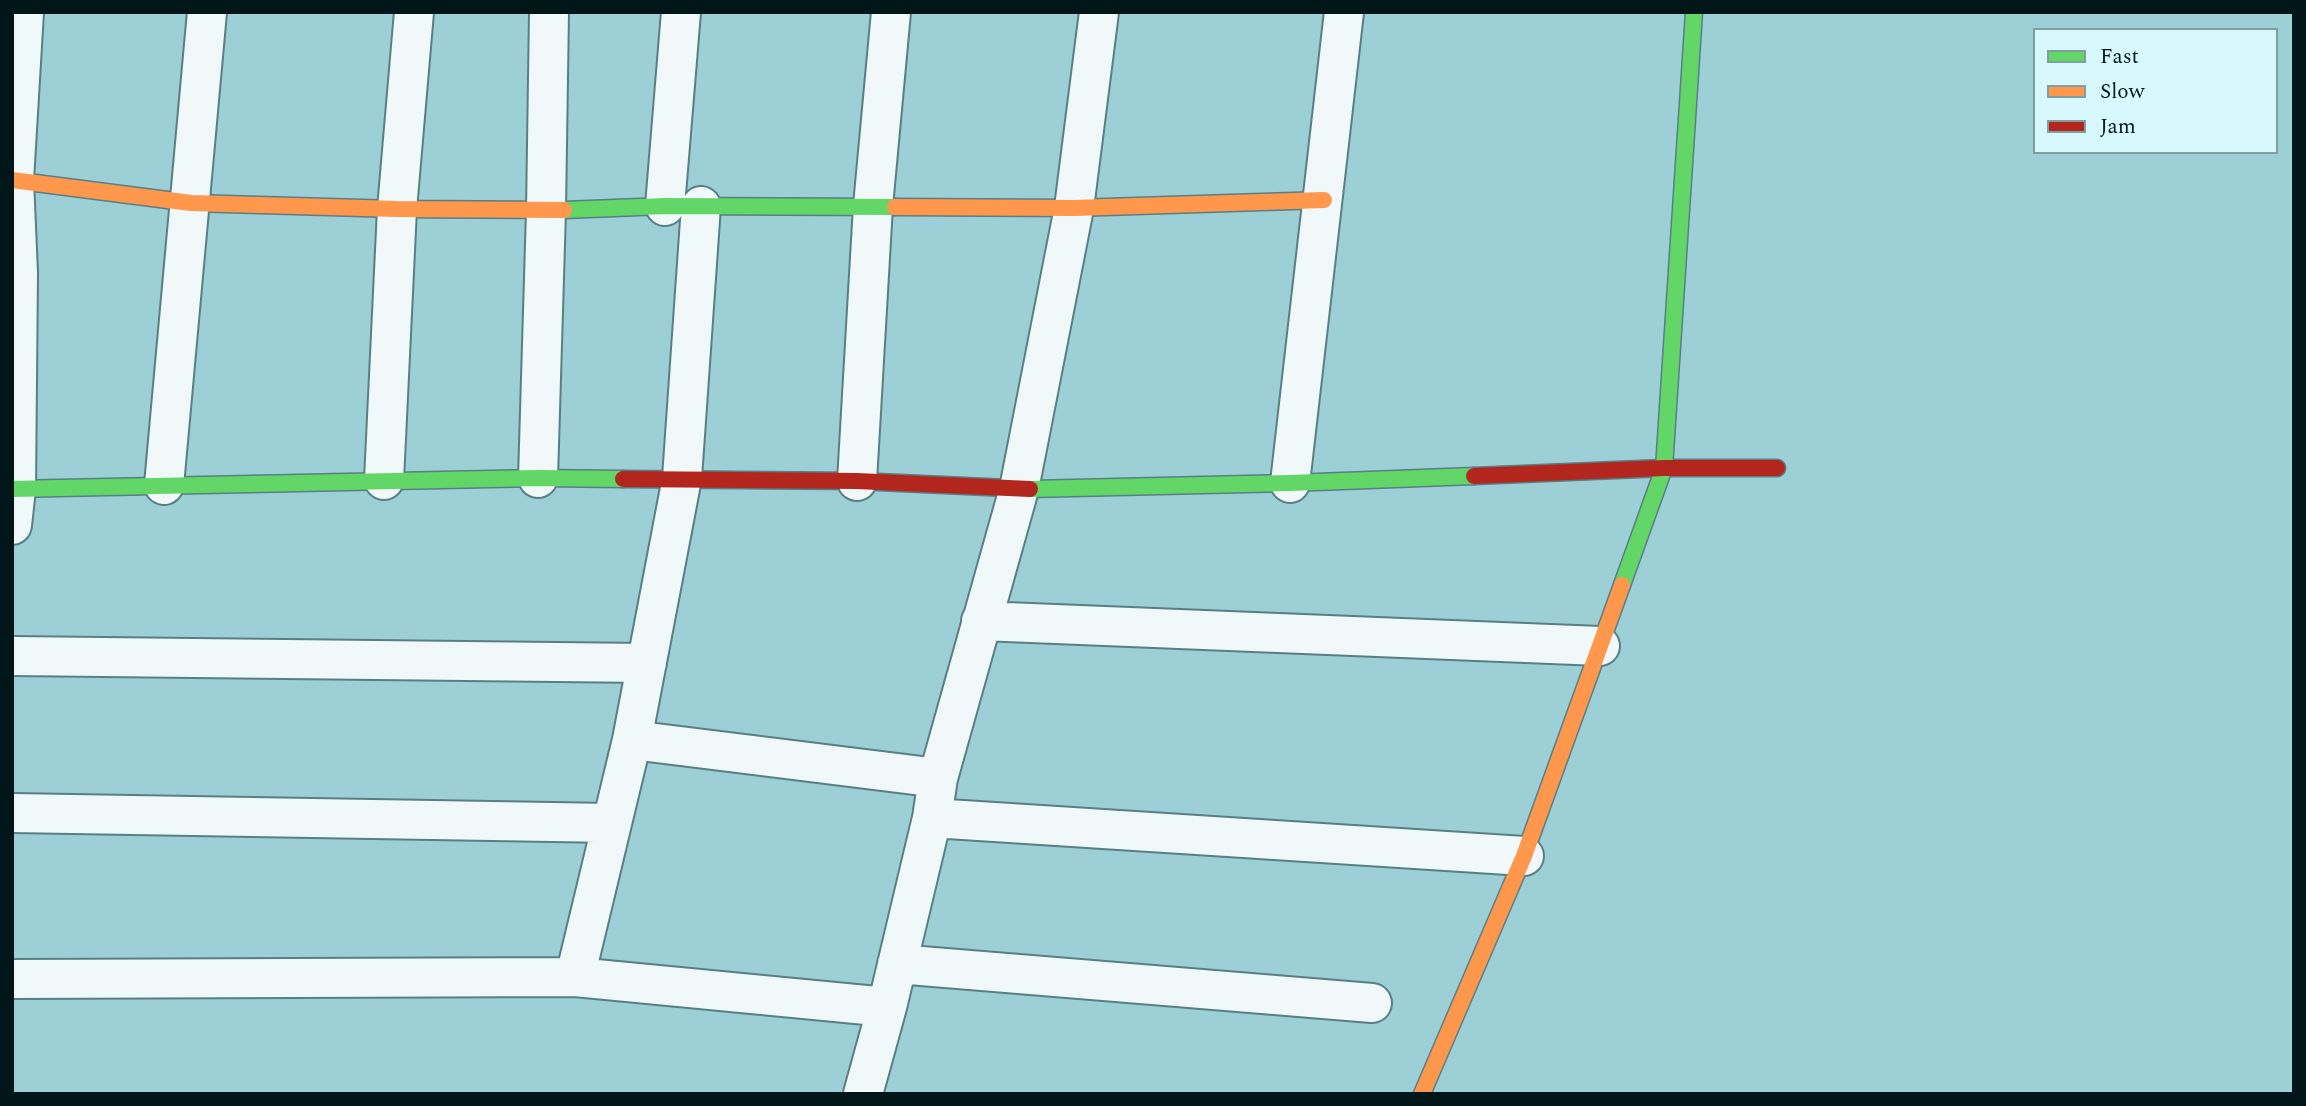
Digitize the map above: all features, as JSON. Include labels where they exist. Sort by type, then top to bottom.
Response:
[{"type":"street","points":[[24,12],[13,180],[13,501],[164,485],[384,480],[682,478],[857,481],[1019,489],[1290,483],[1664,468],[1777,468]]},
{"type":"street","points":[[164,485],[207,12]]},
{"type":"street","points":[[384,480],[397,209],[414,12]]},
{"type":"street","points":[[538,478],[549,12]]},
{"type":"street","points":[[575,977],[632,740],[682,478],[681,12]]},
{"type":"street","points":[[857,481],[873,206],[891,12]]},
{"type":"street","points":[[863,1094],[887,1007],[932,818],[938,778],[1019,489],[1074,208],[1099,12]]},
{"type":"street","points":[[1290,483],[1345,12]]},
{"type":"street","points":[[1422,1094],[1524,856],[1664,468],[1694,12]]},
{"type":"street","points":[[13,180],[191,203],[397,209],[546,211],[683,206],[1074,208],[1324,200]]},
{"type":"street","points":[[982,621],[1600,646]]},
{"type":"street","points":[[12,656],[647,663]]},
{"type":"street","points":[[632,740],[938,778]]},
{"type":"street","points":[[12,813],[612,823]]},
{"type":"street","points":[[932,818],[1524,856]]},
{"type":"street","points":[[897,964],[1372,1003]]},
{"type":"street","points":[[12,979],[575,977],[887,1007]]},
{"type":"traffic: fast","points":[[1622,585],[1664,468],[1694,12]]},
{"type":"traffic: fast","points":[[564,210],[665,206],[895,207]]},
{"type":"traffic: fast","points":[[1030,489],[1474,476]]},
{"type":"traffic: fast","points":[[12,489],[538,478],[623,479]]},
{"type":"traffic: slow","points":[[12,180],[191,203],[397,209],[564,210]]},
{"type":"traffic: slow","points":[[895,207],[1074,208],[1324,200]]},
{"type":"traffic: slow","points":[[1422,1094],[1524,856],[1622,585]]},
{"type":"traffic: jam","points":[[1474,476],[1664,468],[1777,468]]},
{"type":"traffic: jam","points":[[623,479],[857,481],[1030,489]]}]
